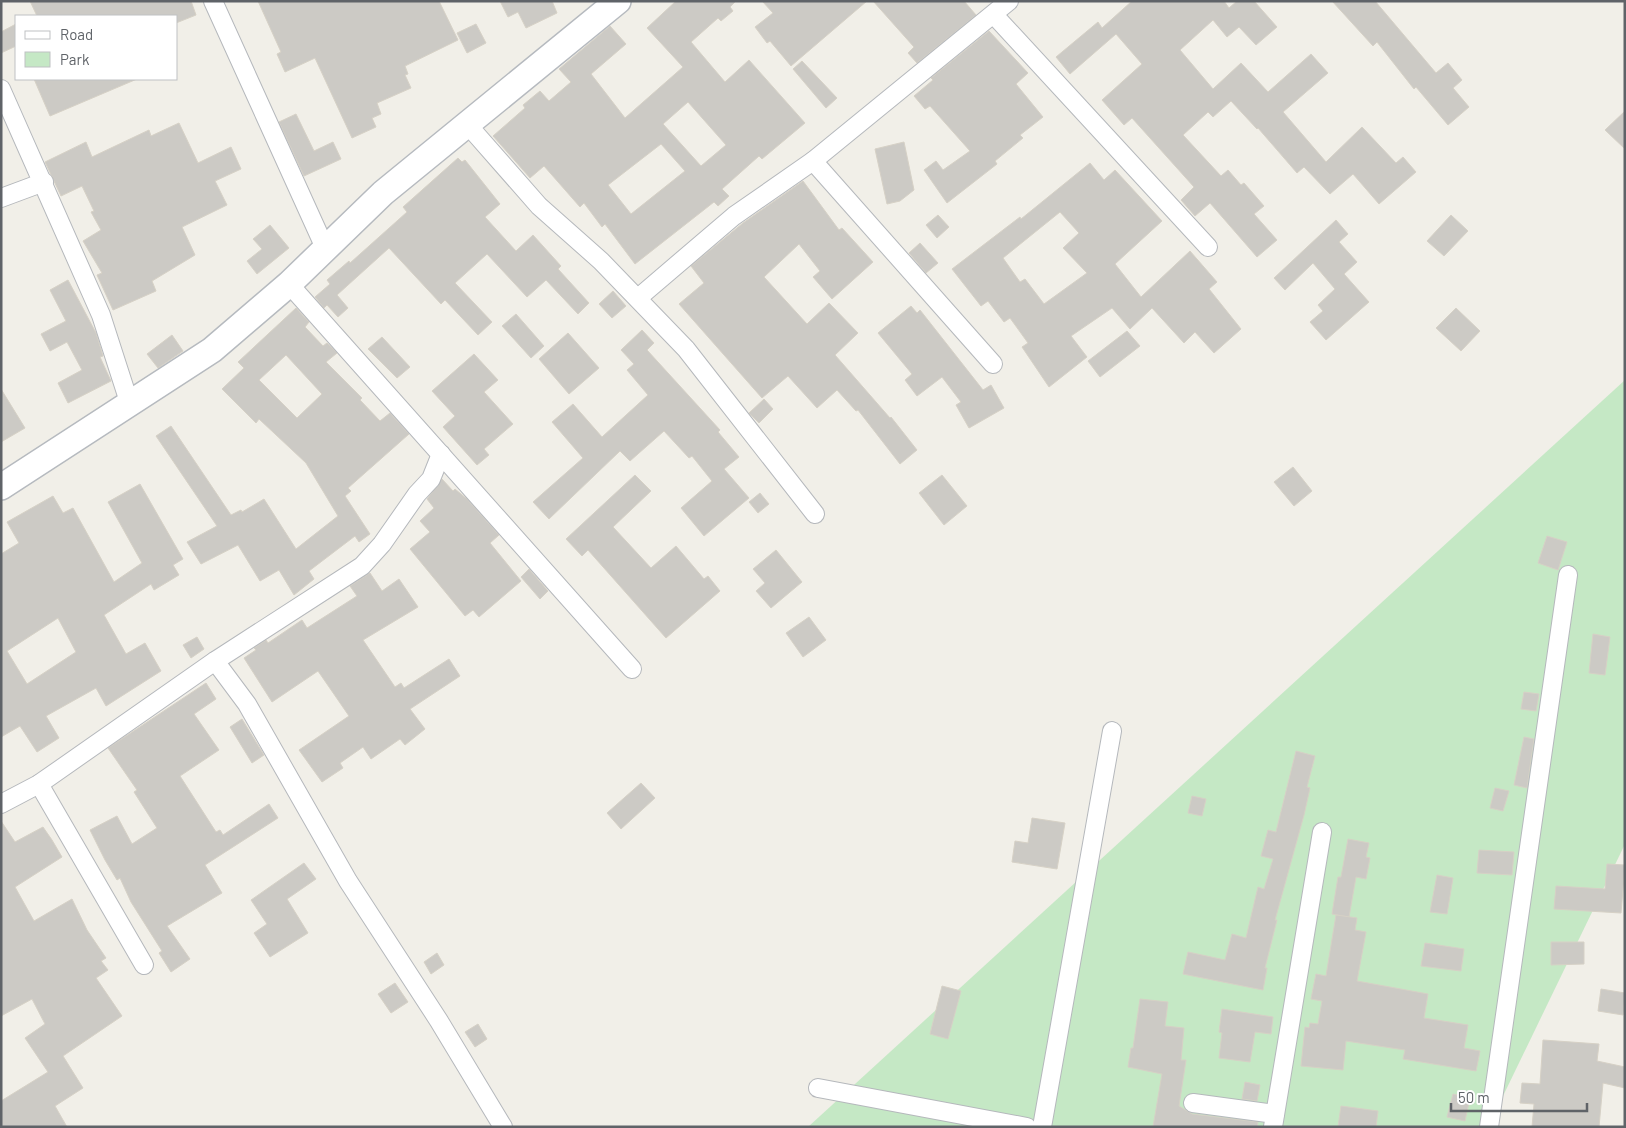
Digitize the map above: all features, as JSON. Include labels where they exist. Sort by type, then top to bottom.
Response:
[{"type":"street","points":[[1,487],[212,350],[289,284],[383,194],[618,1]]},
{"type":"street","points":[[638,298],[734,216],[813,161],[1009,1]]},
{"type":"street","points":[[214,2],[325,248]]},
{"type":"street","points":[[994,15],[1208,247]]},
{"type":"street","points":[[1,89],[102,315],[130,405]]},
{"type":"street","points":[[467,124],[539,206],[638,298],[686,349],[815,514]]},
{"type":"street","points":[[813,161],[993,364]]},
{"type":"street","points":[[1,198],[44,182]]},
{"type":"street","points":[[289,284],[632,669]]},
{"type":"street","points":[[1,804],[39,784],[215,661],[362,566],[382,544],[417,494],[431,479],[441,454]]},
{"type":"street","points":[[1489,1127],[1568,575]]},
{"type":"street","points":[[215,661],[247,704],[348,881],[439,1021],[503,1127]]},
{"type":"street","points":[[1042,1127],[1112,731]]},
{"type":"street","points":[[39,784],[144,965]]},
{"type":"street","points":[[1193,1103],[1274,1121],[1322,832]]},
{"type":"street","points":[[818,1088],[1027,1127]]},
{"type":"green space","points":[[1625,380],[1625,844],[1488,1127],[808,1127]]},
{"type":"building","points":[[30,1],[191,1],[196,15],[178,22],[178,15],[37,15]]},
{"type":"building","points":[[258,1],[439,1],[458,40],[405,66],[408,74],[405,75],[411,88],[377,103],[381,114],[372,118],[376,127],[352,138],[315,58],[285,72],[277,54],[281,52]]},
{"type":"building","points":[[500,1],[552,1],[557,13],[526,28],[518,12],[508,17]]},
{"type":"building","points":[[676,1],[736,1],[730,7],[733,11],[721,21],[718,18],[691,42],[725,82],[749,60],[805,123],[762,159],[759,156],[722,189],[729,196],[718,206],[714,202],[635,264],[605,224],[602,227],[584,203],[580,207],[544,166],[530,178],[493,136],[525,108],[523,105],[540,91],[549,101],[571,82],[559,69],[610,26],[626,44],[591,74],[625,118],[683,67],[647,28]],"holes":[[[688,102],[726,145],[701,166],[663,124]],[[661,144],[685,171],[631,214],[608,185]]]},
{"type":"building","points":[[762,1],[867,1],[791,66],[770,41],[767,43],[755,27],[773,13]]},
{"type":"building","points":[[873,1],[964,1],[976,15],[917,63],[908,53],[914,47]]},
{"type":"building","points":[[1132,1],[1224,1],[1229,8],[1237,1],[1254,1],[1277,27],[1256,45],[1239,27],[1227,37],[1213,20],[1180,50],[1213,89],[1241,63],[1268,92],[1311,54],[1328,73],[1283,112],[1326,162],[1362,127],[1396,163],[1403,157],[1416,172],[1379,204],[1353,174],[1330,194],[1304,167],[1297,173],[1258,128],[1231,101],[1213,117],[1208,112],[1183,135],[1221,176],[1228,170],[1241,185],[1244,183],[1264,206],[1254,214],[1277,240],[1257,257],[1210,203],[1195,216],[1181,200],[1194,187],[1132,118],[1124,125],[1102,100],[1142,64],[1116,34],[1070,74],[1056,57],[1098,22],[1102,28]]},
{"type":"building","points":[[1332,1],[1375,1],[1436,73],[1448,63],[1462,80],[1453,88],[1469,107],[1448,125],[1416,87],[1414,89],[1377,42],[1373,46]]},
{"type":"building","points":[[476,24],[486,43],[467,53],[457,33]]},
{"type":"building","points":[[15,25],[15,46],[1,53],[1,32]]},
{"type":"building","points":[[989,31],[1028,73],[1016,84],[1043,117],[1020,135],[1023,138],[995,161],[997,164],[947,203],[924,170],[936,161],[943,170],[970,151],[930,106],[925,109],[914,96],[933,80],[931,78]]},
{"type":"building","points":[[802,61],[837,98],[826,108],[793,69]]},
{"type":"building","points":[[34,80],[135,80],[50,116]]},
{"type":"building","points":[[1625,111],[1625,149],[1605,130]]},
{"type":"building","points":[[296,114],[314,151],[333,142],[341,159],[304,176],[279,122]]},
{"type":"building","points":[[179,123],[198,163],[231,147],[241,169],[215,181],[227,205],[182,227],[195,255],[152,281],[156,291],[113,310],[97,275],[102,273],[83,241],[101,230],[91,212],[94,211],[82,186],[61,196],[45,162],[86,142],[92,157],[149,130],[151,136]]},
{"type":"building","points":[[904,142],[914,190],[900,201],[887,204],[875,149]]},
{"type":"building","points":[[458,158],[462,162],[465,160],[500,204],[485,217],[516,251],[533,235],[561,266],[558,269],[589,303],[578,314],[546,280],[527,297],[487,254],[455,283],[492,322],[478,335],[445,300],[441,304],[389,248],[337,295],[348,308],[338,317],[327,305],[324,308],[315,297],[330,284],[327,280],[349,261],[350,263],[407,212],[403,207]]},
{"type":"building","points":[[1090,163],[1104,180],[1115,170],[1162,221],[1115,264],[1141,297],[1190,251],[1217,282],[1209,289],[1241,329],[1214,353],[1195,332],[1184,343],[1152,308],[1130,329],[1112,308],[1071,336],[1087,357],[1049,387],[1022,347],[1028,343],[1010,318],[1004,322],[988,301],[981,306],[952,269],[1020,217],[1021,219]],"holes":[[[1060,212],[1079,233],[1063,248],[1087,273],[1044,304],[1025,279],[1020,282],[1003,258]]]},
{"type":"building","points":[[803,181],[839,230],[842,228],[873,262],[832,299],[813,277],[820,271],[799,244],[764,277],[807,324],[829,303],[858,333],[835,355],[891,417],[917,450],[900,464],[858,410],[856,411],[837,390],[817,408],[788,376],[762,398],[679,304],[704,283],[691,266],[743,223]]},
{"type":"building","points":[[938,215],[949,227],[937,238],[926,225]]},
{"type":"building","points":[[1451,215],[1468,231],[1444,256],[1427,241]]},
{"type":"building","points":[[1336,220],[1348,234],[1339,242],[1357,262],[1344,274],[1369,302],[1326,340],[1310,322],[1323,311],[1318,305],[1335,289],[1313,263],[1285,290],[1274,278]]},
{"type":"building","points":[[270,225],[289,248],[257,274],[247,261],[262,249],[253,239]]},
{"type":"building","points":[[920,243],[938,263],[926,273],[909,253]]},
{"type":"building","points":[[68,280],[96,333],[103,356],[100,357],[111,381],[68,403],[58,383],[82,370],[67,342],[50,351],[41,334],[66,321],[50,290]]},
{"type":"building","points":[[613,291],[626,306],[612,318],[599,304]]},
{"type":"building","points":[[911,306],[917,313],[920,310],[983,390],[991,385],[1004,408],[969,428],[956,405],[961,402],[942,377],[917,396],[905,380],[912,374],[878,333]]},
{"type":"building","points":[[296,308],[309,322],[305,327],[323,346],[327,343],[337,353],[326,362],[362,398],[360,400],[380,421],[390,413],[409,434],[348,488],[351,491],[345,496],[370,534],[359,542],[355,536],[309,571],[314,579],[294,595],[279,570],[260,581],[238,545],[201,564],[187,542],[217,526],[156,436],[171,426],[231,515],[241,510],[242,512],[264,499],[296,549],[338,516],[306,463],[259,419],[256,423],[222,389],[244,368],[238,362]],"holes":[[[286,355],[322,394],[297,418],[259,380]]]},
{"type":"building","points":[[1456,308],[1480,331],[1461,351],[1436,328]]},
{"type":"building","points":[[516,314],[544,346],[531,358],[502,326]]},
{"type":"building","points":[[642,330],[654,343],[647,350],[720,430],[718,432],[739,457],[724,469],[749,498],[704,536],[681,508],[712,481],[692,456],[689,458],[664,431],[630,461],[620,451],[549,519],[533,502],[583,458],[552,422],[573,404],[602,437],[648,395],[627,370],[634,364],[621,350]]},
{"type":"building","points":[[1127,331],[1140,346],[1100,377],[1088,361]]},
{"type":"building","points":[[568,333],[599,368],[569,394],[539,359]]},
{"type":"building","points":[[172,335],[183,351],[158,368],[147,354]]},
{"type":"building","points":[[382,337],[410,367],[397,378],[368,349]]},
{"type":"building","points":[[474,354],[498,380],[484,392],[513,424],[484,449],[489,455],[477,465],[443,427],[455,416],[432,391]]},
{"type":"building","points":[[1,389],[25,428],[1,442]]},
{"type":"building","points":[[764,399],[773,409],[759,423],[749,413]]},
{"type":"building","points":[[1293,467],[1312,491],[1294,506],[1274,482]]},
{"type":"building","points":[[635,475],[651,491],[613,527],[651,568],[676,546],[704,579],[708,576],[720,591],[666,638],[588,550],[582,556],[566,539]]},
{"type":"building","points":[[942,475],[967,506],[944,525],[919,493]]},
{"type":"building","points":[[442,479],[453,491],[455,489],[467,499],[499,535],[490,543],[521,581],[479,617],[473,610],[465,616],[410,549],[430,532],[420,521],[434,508],[427,499]]},
{"type":"building","points":[[140,484],[183,559],[173,565],[179,575],[154,590],[151,584],[104,615],[126,654],[145,643],[161,671],[106,706],[96,688],[46,716],[59,738],[37,752],[20,726],[1,737],[1,554],[19,543],[7,522],[53,496],[63,513],[73,508],[114,582],[142,563],[108,502]],"holes":[[[58,618],[76,652],[27,684],[7,651]]]},
{"type":"building","points":[[760,493],[769,504],[758,513],[749,502]]},
{"type":"building","points":[[1547,536],[1567,542],[1558,570],[1538,563]]},
{"type":"building","points":[[776,550],[802,582],[771,608],[756,591],[765,583],[753,569]]},
{"type":"building","points":[[529,569],[548,591],[540,599],[521,577]]},
{"type":"building","points":[[370,573],[382,591],[399,579],[418,607],[363,640],[395,687],[401,683],[404,688],[449,659],[460,676],[410,709],[425,729],[405,745],[400,739],[371,759],[363,747],[340,763],[343,768],[322,782],[299,750],[349,716],[318,671],[272,702],[244,658],[266,640],[268,643],[302,620],[307,628],[357,596],[350,586]]},
{"type":"building","points":[[809,617],[826,640],[803,657],[786,633]]},
{"type":"building","points":[[1593,634],[1610,637],[1605,675],[1589,673]]},
{"type":"building","points":[[197,637],[204,649],[191,658],[183,645]]},
{"type":"building","points":[[206,683],[216,699],[194,714],[219,750],[180,776],[216,832],[220,830],[223,835],[269,804],[278,818],[205,865],[222,893],[167,926],[190,959],[171,972],[159,953],[162,951],[131,902],[120,878],[117,880],[105,860],[90,830],[117,816],[132,844],[157,828],[134,792],[137,790],[108,748]]},
{"type":"building","points":[[1524,692],[1539,694],[1536,711],[1521,709]]},
{"type":"building","points":[[242,719],[264,755],[252,763],[230,727]]},
{"type":"building","points":[[1524,737],[1534,739],[1527,788],[1514,785]]},
{"type":"building","points":[[1296,751],[1315,756],[1307,787],[1310,788],[1304,815],[1275,920],[1277,920],[1265,968],[1267,968],[1263,990],[1183,974],[1188,952],[1225,960],[1232,934],[1246,938],[1258,887],[1264,889],[1273,859],[1261,856],[1268,830],[1276,832]]},
{"type":"building","points":[[641,783],[655,798],[621,829],[607,813]]},
{"type":"building","points":[[1495,788],[1509,791],[1503,811],[1490,808]]},
{"type":"building","points":[[1192,796],[1206,799],[1202,816],[1188,813]]},
{"type":"building","points":[[1032,818],[1065,823],[1057,869],[1012,862],[1015,841],[1028,843]]},
{"type":"building","points":[[1,821],[15,842],[43,827],[52,840],[62,857],[15,887],[34,921],[72,899],[87,930],[106,958],[101,961],[108,970],[96,978],[122,1016],[63,1056],[83,1088],[55,1106],[67,1127],[1,1127],[1,1101],[48,1072],[25,1038],[45,1024],[32,999],[1,1016]]},
{"type":"building","points":[[1348,839],[1369,843],[1366,857],[1370,858],[1366,879],[1356,877],[1349,917],[1332,914],[1338,877],[1341,877]]},
{"type":"building","points":[[1479,850],[1514,852],[1512,875],[1477,873]]},
{"type":"building","points":[[304,863],[316,879],[287,899],[308,933],[270,957],[254,933],[267,924],[251,900]]},
{"type":"building","points":[[1607,864],[1625,865],[1621,913],[1554,909],[1556,886],[1605,889]]},
{"type":"building","points":[[1437,875],[1453,878],[1447,914],[1430,912]]},
{"type":"building","points":[[1336,915],[1357,918],[1355,930],[1366,932],[1357,981],[1428,994],[1424,1018],[1468,1025],[1464,1048],[1480,1051],[1476,1071],[1403,1059],[1405,1050],[1346,1041],[1343,1070],[1301,1066],[1305,1027],[1309,1028],[1310,1023],[1318,1024],[1322,1001],[1311,999],[1316,974],[1326,976]]},
{"type":"building","points":[[1551,942],[1584,942],[1584,964],[1551,965]]},
{"type":"building","points":[[1425,943],[1464,949],[1461,971],[1421,966]]},
{"type":"building","points":[[437,953],[444,965],[431,974],[424,962]]},
{"type":"building","points":[[395,983],[408,1002],[391,1013],[378,994]]},
{"type":"building","points":[[942,986],[961,991],[948,1039],[930,1034]]},
{"type":"building","points":[[1601,989],[1625,993],[1623,1015],[1598,1011]]},
{"type":"building","points":[[1140,999],[1168,1002],[1165,1026],[1184,1028],[1181,1060],[1186,1060],[1179,1106],[1192,1114],[1258,1122],[1257,1127],[1153,1127],[1162,1074],[1128,1067],[1131,1048],[1133,1048]]},
{"type":"building","points":[[1222,1009],[1273,1017],[1271,1034],[1255,1032],[1250,1062],[1219,1058],[1222,1033],[1219,1032]]},
{"type":"building","points":[[478,1024],[487,1039],[475,1047],[465,1032]]},
{"type":"building","points":[[1543,1040],[1599,1044],[1597,1061],[1625,1067],[1625,1088],[1603,1083],[1599,1127],[1532,1127],[1534,1104],[1520,1103],[1522,1083],[1540,1084]]},
{"type":"building","points":[[1245,1082],[1260,1085],[1257,1101],[1242,1099]]},
{"type":"building","points":[[1453,1094],[1470,1098],[1465,1121],[1447,1117]]},
{"type":"building","points":[[1341,1106],[1378,1111],[1376,1127],[1338,1127]]}]
